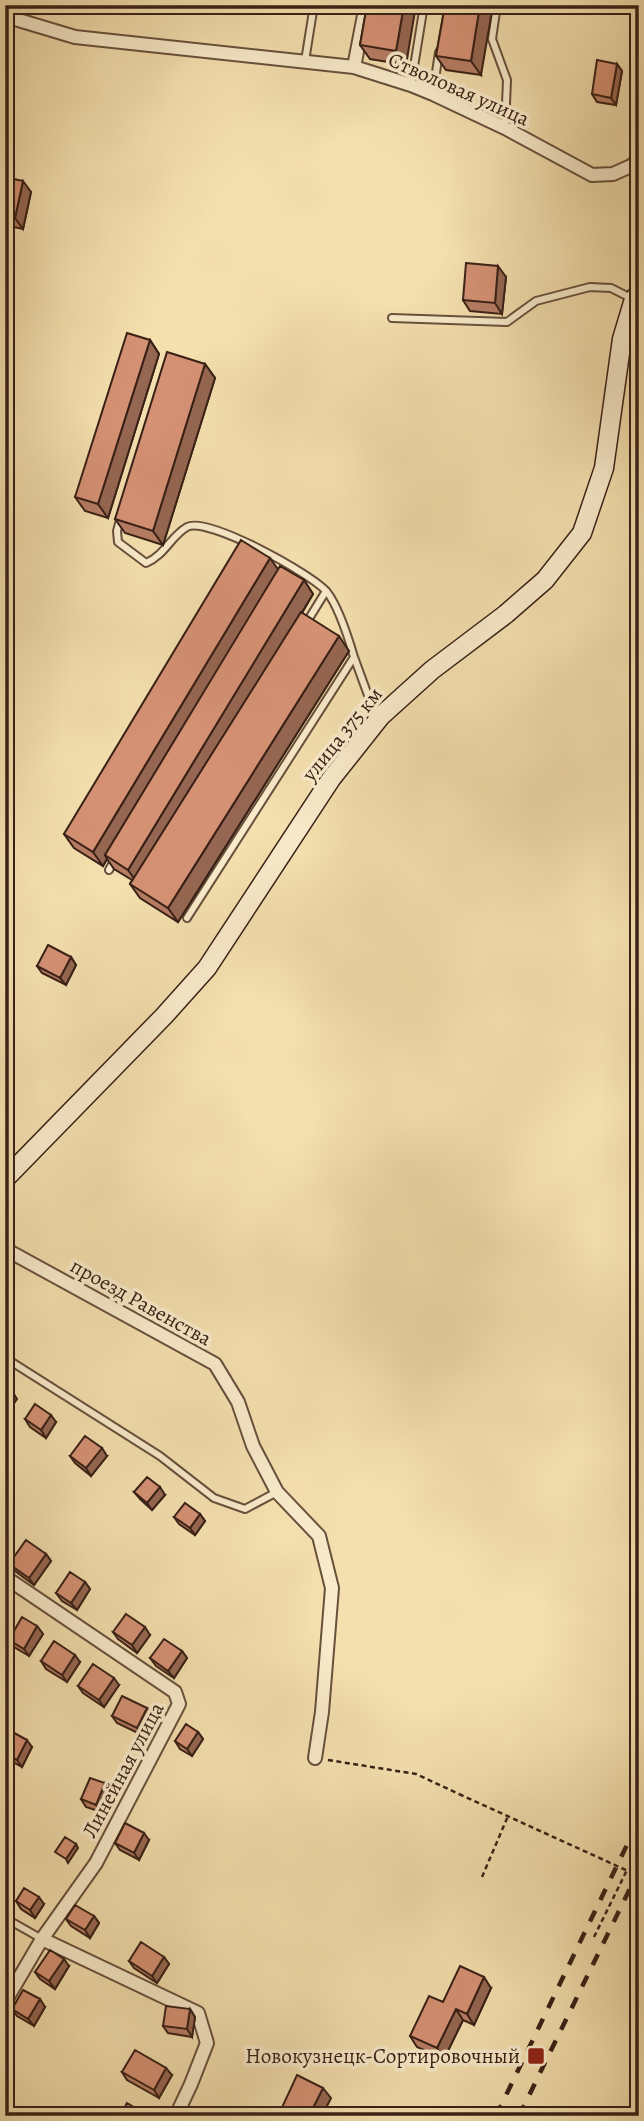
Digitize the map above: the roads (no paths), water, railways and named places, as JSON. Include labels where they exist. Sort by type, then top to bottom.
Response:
[{"type":"main road","name":"улица 375 км","points":[[5,1179],[164,1016],[207,968],[331,779],[381,716],[432,670],[506,614],[545,580],[582,533],[604,468],[622,339],[636,296]]},
{"type":"street","points":[[354,67],[366,5]]},
{"type":"street","name":"Стволовая улица","points":[[5,16],[75,37],[354,67],[433,94],[505,128],[592,175],[613,174],[639,160]]},
{"type":"street","name":"проезд Равенства","points":[[5,1249],[215,1364],[238,1402],[253,1446],[277,1492],[319,1536],[331,1587],[315,1758]]},
{"type":"street","name":"Линейная улица","points":[[5,1577],[175,1692],[179,1704],[96,1863],[42,1939],[5,2002]]},
{"type":"street","points":[[42,1939],[198,2013],[207,2043],[176,2116]]},
{"type":"lane","points":[[305,61],[314,5]]},
{"type":"lane","points":[[411,85],[424,5]]},
{"type":"lane","points":[[497,5],[492,39],[507,80],[505,128]]},
{"type":"lane","points":[[433,94],[440,43]]},
{"type":"lane","points":[[392,317],[507,322],[536,301],[590,287],[611,288],[636,296]]},
{"type":"lane","points":[[125,505],[117,531],[118,542],[146,563],[156,559],[187,527],[202,525],[245,541],[295,569],[327,591],[348,636],[369,698],[381,716]]},
{"type":"lane","points":[[240,551],[245,541]]},
{"type":"lane","points":[[288,581],[295,569]]},
{"type":"lane","points":[[298,637],[327,591]]},
{"type":"lane","points":[[187,918],[354,657]]},
{"type":"lane","points":[[109,870],[123,847]]},
{"type":"lane","points":[[7,1359],[160,1456],[214,1498],[246,1509],[277,1492]]},
{"type":"lane","points":[[5,1918],[42,1939]]},
{"type":"railway","points":[[496,2116],[639,1820]]},
{"type":"railway","points":[[519,2116],[639,1870]]},
{"type":"place","name":"Новокузнецк-Сортировочный","points":[[536,2056]]}]
